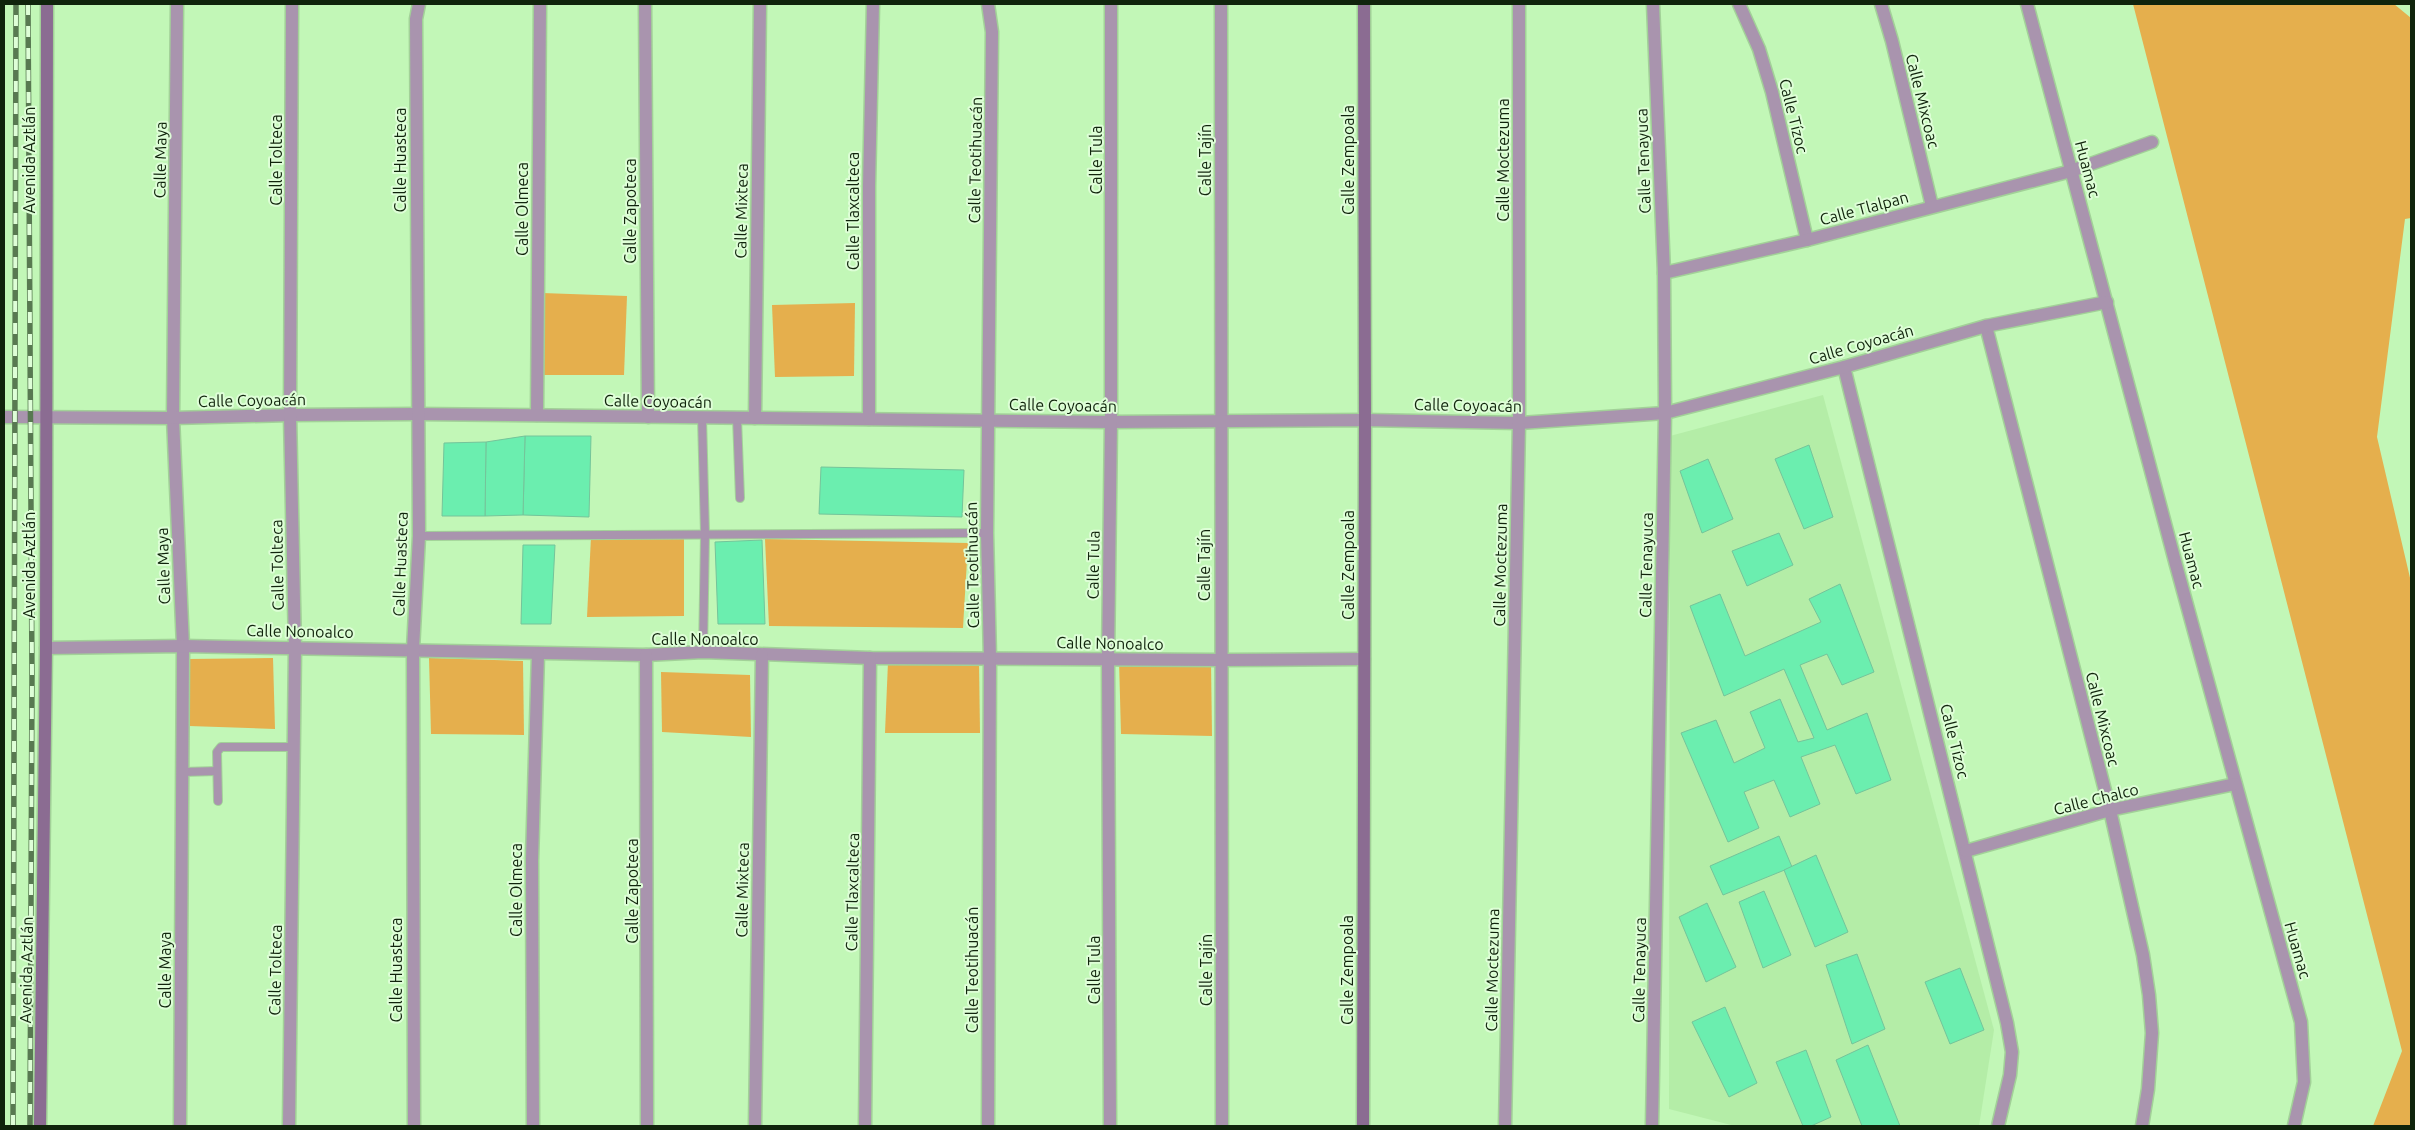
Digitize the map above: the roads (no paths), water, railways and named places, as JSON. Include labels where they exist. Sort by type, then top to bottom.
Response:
[{"type":"street","name":"Avenida Aztlán","points":[[40,1126],[46,648],[47,4]]},
{"type":"street","name":"Calle Maya","points":[[177,4],[173,418],[183,646],[180,1126]]},
{"type":"street","name":"Calle Tolteca","points":[[289,1126],[294,648],[290,414],[292,4]]},
{"type":"street","name":"Calle Huasteca","points":[[414,1126],[413,649],[418,536],[416,19],[419,4]]},
{"type":"street","name":"Calle Olmeca","points":[[537,415],[540,4]]},
{"type":"street","name":"Calle Zapoteca","points":[[645,4],[648,417]]},
{"type":"street","name":"Calle Mixteca","points":[[755,418],[760,4]]},
{"type":"street","name":"Calle Tlaxcalteca","points":[[869,419],[869,186],[873,4]]},
{"type":"street","name":"Calle Teotihuacán","points":[[988,4],[992,32],[987,533],[990,658],[988,1126]]},
{"type":"street","name":"Calle Tula","points":[[1110,1126],[1108,659],[1111,422],[1111,4]]},
{"type":"street","name":"Calle Tajín","points":[[1221,4],[1220,660],[1223,896],[1222,1126]]},
{"type":"street","name":"Calle Zempoala","points":[[1363,1126],[1366,420],[1364,4]]},
{"type":"street","name":"Calle Moctezuma","points":[[1505,1126],[1519,423],[1519,4]]},
{"type":"street","name":"Calle Tenayuca","points":[[1652,1126],[1665,413],[1664,273],[1653,4]]},
{"type":"street","name":"Calle Tízoc","points":[[1739,4],[1759,49],[1772,92],[1807,240]]},
{"type":"street","name":"Calle Mixcoac","points":[[1881,4],[1892,41],[1932,206]]},
{"type":"street","name":"Huamac","points":[[2027,4],[2301,1022],[2304,1082],[2294,1126]]},
{"type":"street","name":"Calle Tlalpan","points":[[1664,273],[1807,240],[2071,170],[2152,142]]},
{"type":"street","name":"Calle Coyoacán","points":[[4,417],[173,418],[290,414],[417,414],[1111,422],[1366,420],[1519,423],[1665,413],[1844,367],[1986,326],[2107,302]]},
{"type":"street","name":"Calle Mixcoac","points":[[1986,326],[2110,810],[2149,995],[2151,1043],[2148,1089],[2142,1126]]},
{"type":"street","name":"Calle Tízoc","points":[[1844,367],[1966,851],[2007,1023],[2012,1052],[2010,1075],[1998,1126]]},
{"type":"street","name":"Calle Nonoalco","points":[[46,648],[183,646],[413,649],[538,654],[646,655],[703,652],[870,658],[1364,659]]},
{"type":"street","name":"Calle Olmeca","points":[[532,1126],[532,860],[538,654]]},
{"type":"street","name":"Calle Zapoteca","points":[[646,655],[647,1126]]},
{"type":"street","name":"Calle Mixteca","points":[[755,1126],[762,655]]},
{"type":"street","name":"Calle Tlaxcalteca","points":[[865,1126],[870,658]]},
{"type":"street","name":"Calle Chalco","points":[[1966,851],[2110,810],[2236,784]]},
{"type":"lane","points":[[702,417],[705,534],[703,652]]},
{"type":"lane","points":[[737,418],[740,498]]},
{"type":"lane","points":[[418,536],[987,533]]},
{"type":"lane","points":[[218,801],[217,752],[221,747],[293,747]]},
{"type":"lane","points":[[183,772],[217,771]]},
{"type":"railway","points":[[13,1126],[16,4]]},
{"type":"railway","points":[[28,4],[32,676],[30,1126]]}]
